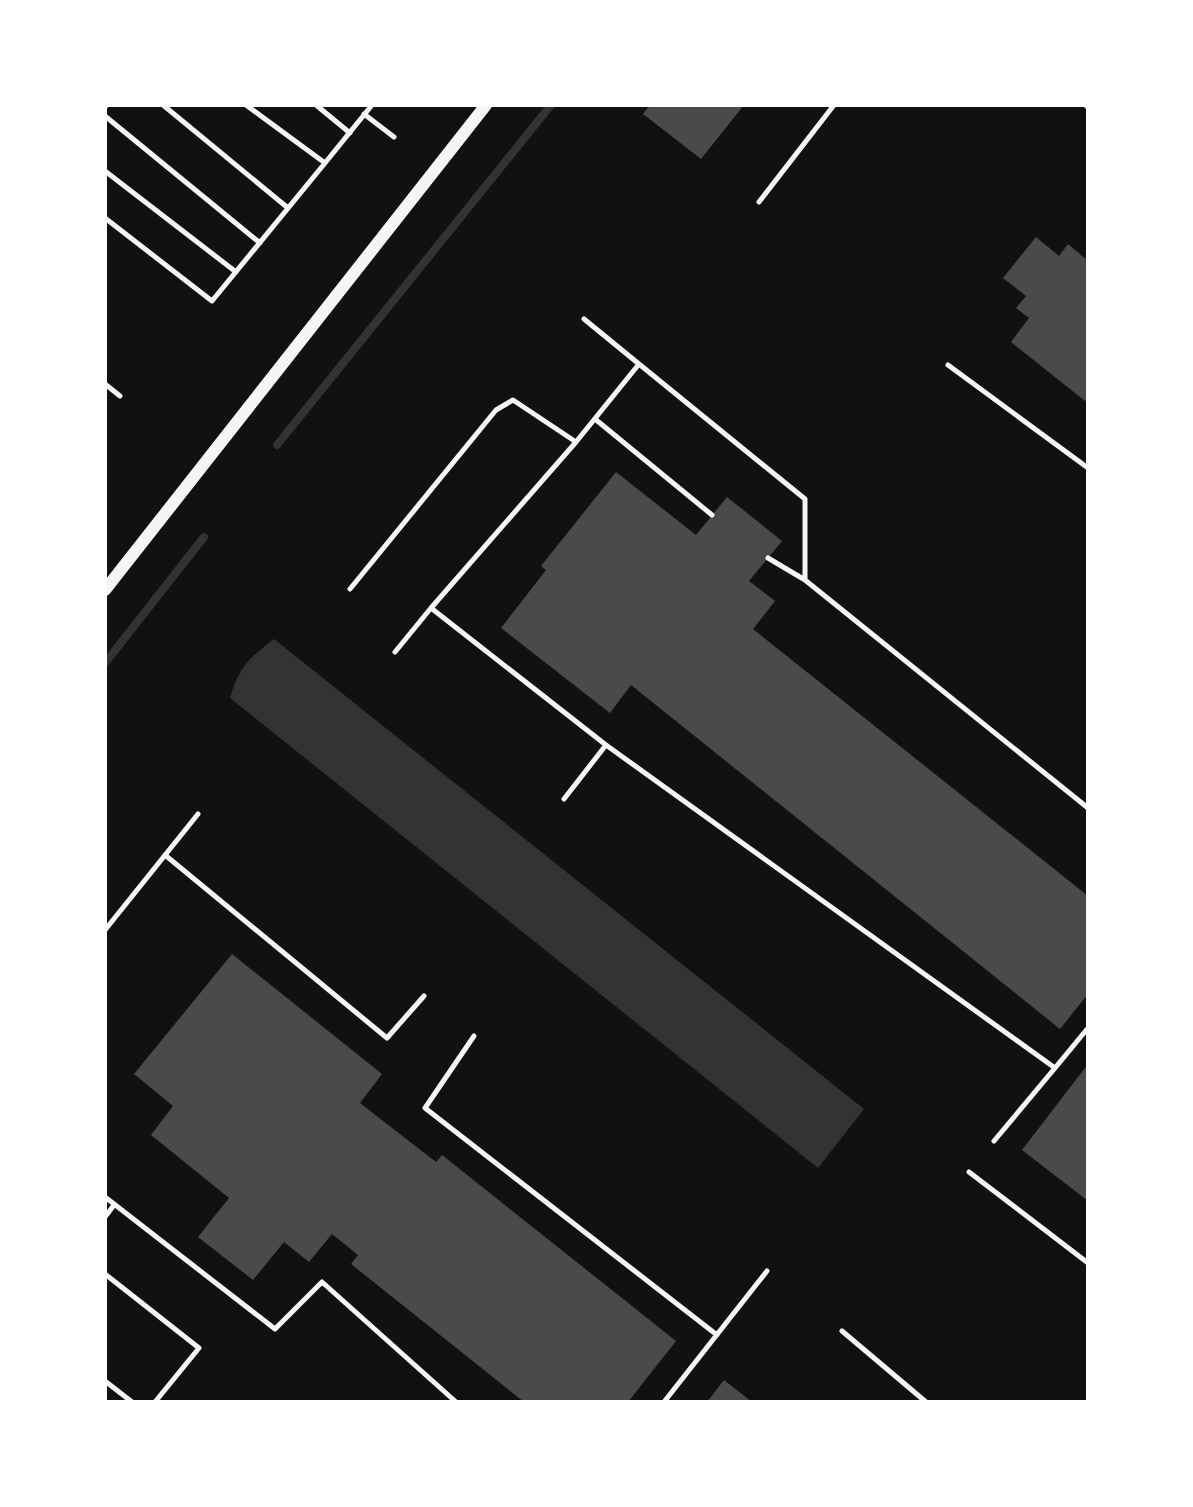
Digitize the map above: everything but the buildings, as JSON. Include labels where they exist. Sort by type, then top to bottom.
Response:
[{"type":"street","points":[[105,590],[486,105]]},
{"type":"lane","points":[[163,105],[289,208]]},
{"type":"lane","points":[[246,105],[325,163]]},
{"type":"lane","points":[[316,105],[350,133]]},
{"type":"lane","points":[[105,218],[212,301],[372,105]]},
{"type":"lane","points":[[759,201],[834,105]]},
{"type":"lane","points":[[364,114],[394,137]]},
{"type":"lane","points":[[105,116],[260,243]]},
{"type":"lane","points":[[105,171],[236,272]]},
{"type":"lane","points":[[584,319],[804,499],[805,580]]},
{"type":"lane","points":[[395,652],[576,442],[639,364]]},
{"type":"lane","points":[[948,365],[1088,468]]},
{"type":"lane","points":[[105,384],[120,396]]},
{"type":"lane","points":[[350,589],[496,410],[513,400],[576,442]]},
{"type":"lane","points":[[595,419],[712,515]]},
{"type":"lane","points":[[768,558],[805,580],[1088,808]]},
{"type":"lane","points":[[431,608],[606,745],[1055,1068]]},
{"type":"lane","points":[[564,799],[606,745]]},
{"type":"lane","points":[[105,930],[198,814]]},
{"type":"lane","points":[[165,855],[387,1038],[424,996]]},
{"type":"lane","points":[[994,1141],[1088,1028]]},
{"type":"lane","points":[[474,1036],[425,1108],[717,1335]]},
{"type":"lane","points":[[969,1172],[1088,1264]]},
{"type":"lane","points":[[105,1197],[275,1329],[322,1282],[456,1402]]},
{"type":"lane","points":[[105,1217],[114,1205]]},
{"type":"lane","points":[[664,1402],[767,1271]]},
{"type":"lane","points":[[105,1274],[199,1348],[155,1402]]},
{"type":"lane","points":[[842,1331],[926,1402]]},
{"type":"lane","points":[[105,1381],[132,1402]]},
{"type":"shaded area","points":[[274,639],[864,1109],[818,1168],[230,698],[246,664]]},
{"type":"waterway","points":[[277,445],[551,105]]},
{"type":"waterway","points":[[105,663],[204,537]]}]
